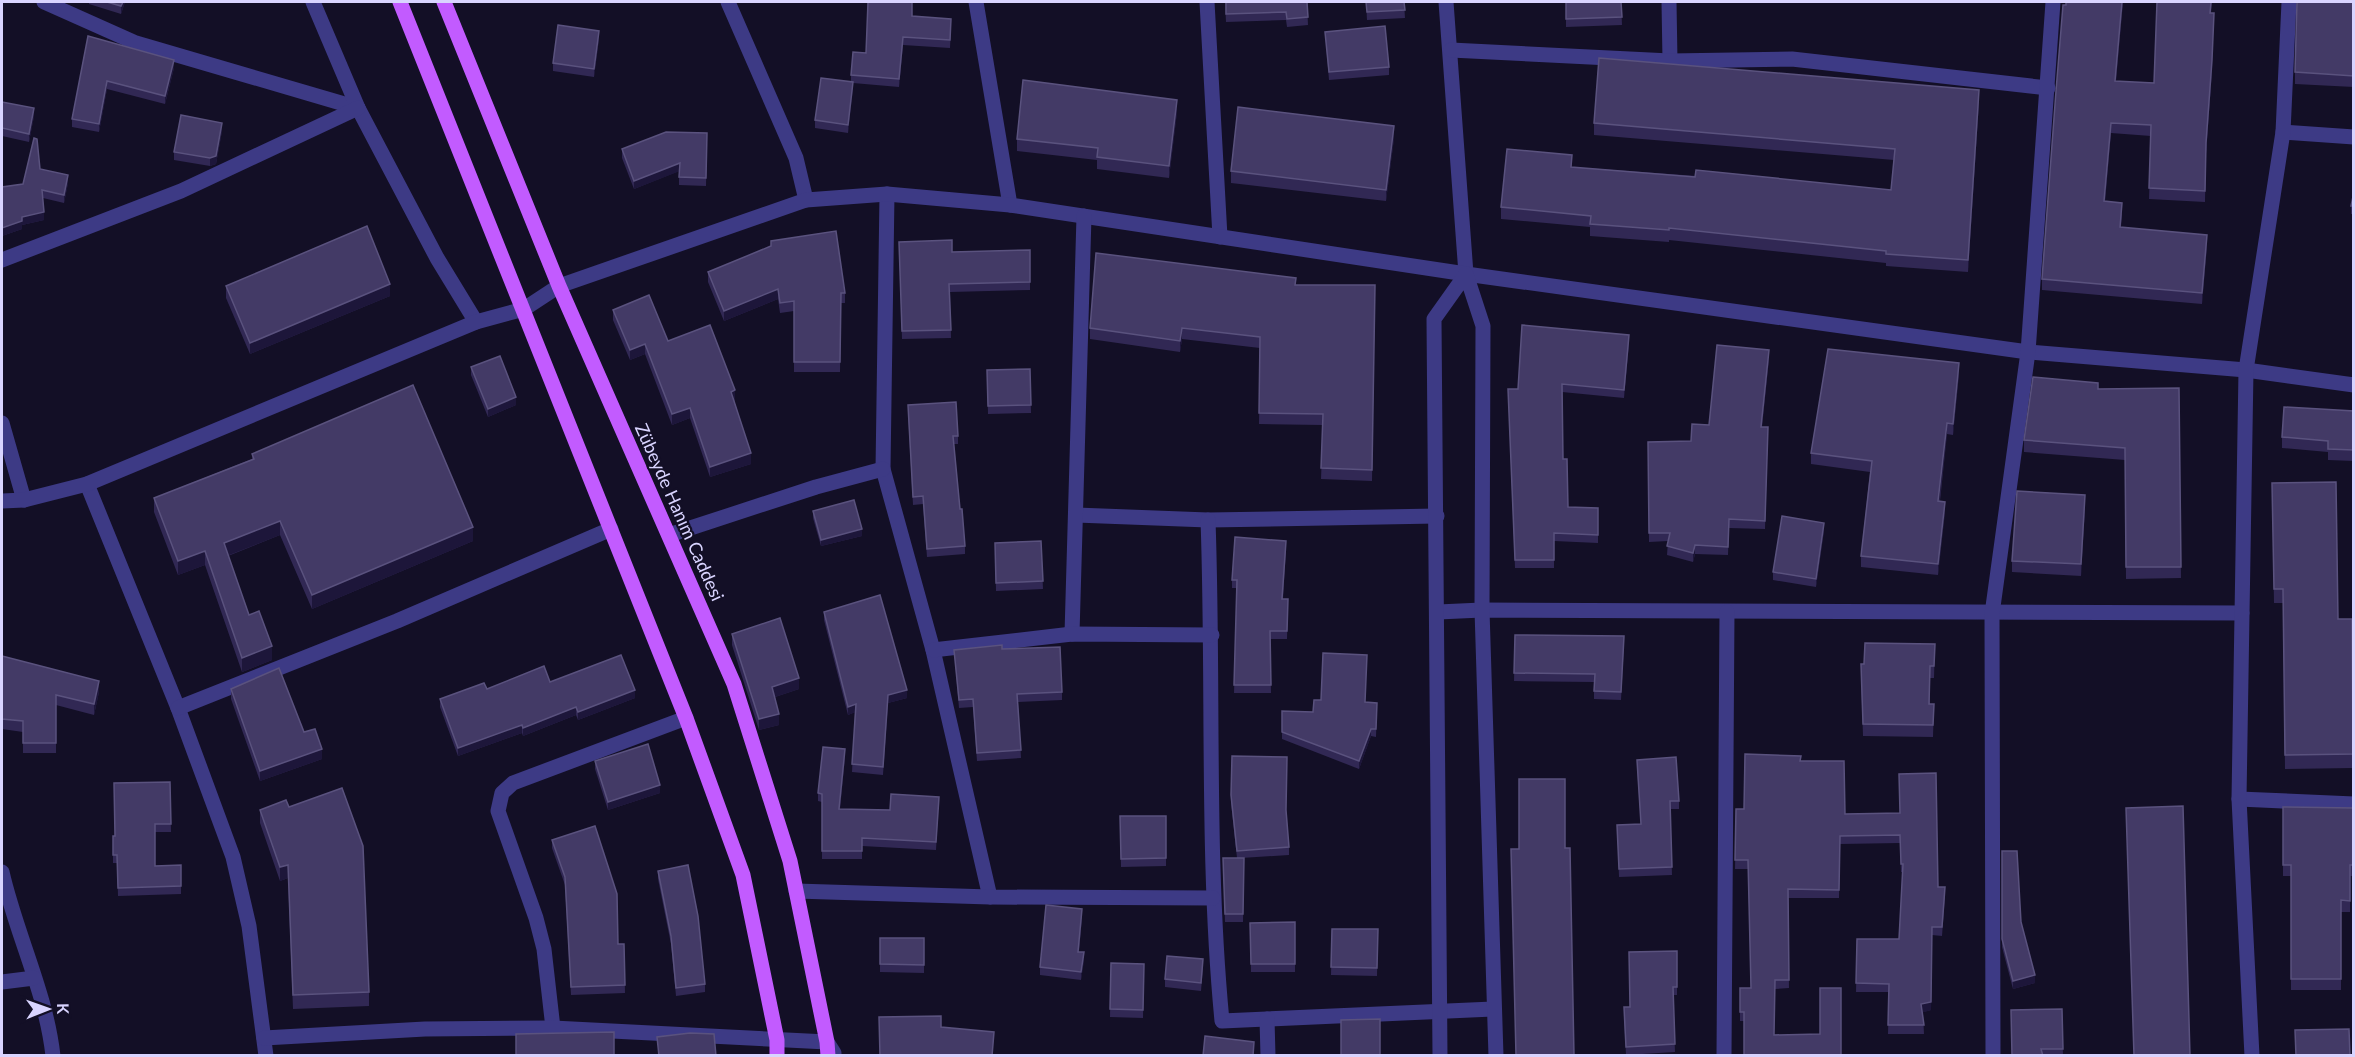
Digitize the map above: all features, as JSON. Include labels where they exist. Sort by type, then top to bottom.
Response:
[{"type":"main road","points":[[400,2],[686,718],[743,875],[777,1040],[777,1056]]},
{"type":"main road","name":"Zübeyde Hanım Caddesi","points":[[444,2],[559,286],[734,684],[790,861],[828,1049]]},
{"type":"street","points":[[44,2],[136,43],[358,108]]},
{"type":"street","points":[[313,2],[358,108],[437,258],[476,322]]},
{"type":"street","points":[[728,2],[796,158],[807,200]]},
{"type":"street","points":[[976,2],[1010,205]]},
{"type":"street","points":[[1206,2],[1220,237]]},
{"type":"street","points":[[1446,2],[1466,274],[1483,326],[1482,610],[1496,1056]]},
{"type":"street","points":[[1669,2],[1670,61]]},
{"type":"street","points":[[1993,1056],[1992,614],[2028,352],[2053,2]]},
{"type":"street","points":[[2252,1056],[2239,798],[2246,370],[2283,132],[2289,2]]},
{"type":"street","points":[[1451,50],[1670,61],[1792,59],[2048,88]]},
{"type":"street","points":[[2,260],[181,190],[358,108]]},
{"type":"street","points":[[2283,132],[2354,136]]},
{"type":"street","points":[[887,194],[883,469],[933,650],[990,897]]},
{"type":"street","points":[[2,501],[24,500],[87,484],[476,322],[524,309],[559,286],[807,200],[887,194],[1010,205],[1466,274],[2028,352],[2246,370],[2354,384]]},
{"type":"street","points":[[1072,634],[1084,216]]},
{"type":"street","points":[[1440,1056],[1434,319],[1466,274]]},
{"type":"street","points":[[2,423],[24,500]]},
{"type":"street","points":[[669,535],[883,469]]},
{"type":"street","points":[[87,484],[178,708],[242,889],[266,1056]]},
{"type":"street","points":[[1076,514],[1208,520],[1437,516]]},
{"type":"street","points":[[1208,520],[1212,635],[1213,898],[1222,1021],[1493,1009]]},
{"type":"street","points":[[178,708],[397,621],[611,529]]},
{"type":"street","points":[[1438,612],[1482,610],[1992,614],[2242,613]]},
{"type":"street","points":[[1724,1056],[1727,612]]},
{"type":"street","points":[[933,650],[1072,634],[1212,635]]},
{"type":"street","points":[[553,1028],[544,948],[536,918],[498,811],[502,793],[513,783],[686,718]]},
{"type":"street","points":[[2239,798],[2354,804]]},
{"type":"street","points":[[2,872],[12,914],[44,1003],[52,1056]]},
{"type":"street","points":[[796,891],[990,897],[1213,898]]},
{"type":"street","points":[[2,982],[34,978]]},
{"type":"street","points":[[1267,1019],[1268,1056]]},
{"type":"street","points":[[264,1038],[425,1029],[553,1028],[777,1040],[828,1049],[835,1056]]},
{"type":"building","points":[[107,2],[123,2],[121,6]]},
{"type":"building","points":[[868,2],[912,2],[912,16],[951,19],[950,40],[903,37],[899,79],[851,75],[853,52],[866,53]]},
{"type":"building","points":[[1226,2],[1307,2],[1308,17],[1287,19],[1286,12],[1226,14]]},
{"type":"building","points":[[1366,2],[1404,2],[1405,10],[1367,12]]},
{"type":"building","points":[[1566,2],[1621,2],[1622,17],[1566,19]]},
{"type":"building","points":[[2066,2],[2122,2],[2115,81],[2154,83],[2157,2],[2211,2],[2210,13],[2214,13],[2205,191],[2149,188],[2151,125],[2111,123],[2104,201],[2122,203],[2120,227],[2207,235],[2202,293],[2042,279],[2063,5],[2066,5]]},
{"type":"building","points":[[2297,2],[2354,2],[2354,76],[2295,72]]},
{"type":"building","points":[[558,25],[599,31],[594,69],[553,63]]},
{"type":"building","points":[[1385,26],[1389,67],[1329,72],[1325,32]]},
{"type":"building","points":[[88,36],[174,60],[165,96],[107,81],[99,124],[72,119]]},
{"type":"building","points":[[1599,58],[1979,90],[1968,260],[1886,254],[1886,251],[1669,228],[1669,230],[1590,224],[1591,216],[1501,207],[1507,149],[1572,155],[1571,167],[1695,177],[1696,170],[1891,190],[1895,149],[1594,123]]},
{"type":"building","points":[[821,78],[853,82],[848,125],[815,120]]},
{"type":"building","points":[[1023,80],[1177,100],[1169,166],[1097,157],[1098,148],[1017,139]]},
{"type":"building","points":[[2,102],[34,108],[29,134],[2,128]]},
{"type":"building","points":[[1238,107],[1394,126],[1386,190],[1231,171]]},
{"type":"building","points":[[181,115],[222,123],[216,156],[210,158],[174,152]]},
{"type":"building","points":[[666,132],[707,133],[706,178],[679,177],[680,163],[634,181],[622,149]]},
{"type":"building","points":[[34,138],[37,139],[40,169],[68,175],[64,195],[42,190],[44,212],[22,217],[22,221],[2,228],[2,187],[23,184]]},
{"type":"building","points":[[367,226],[390,284],[250,343],[226,286]]},
{"type":"building","points":[[836,231],[845,293],[841,293],[840,362],[794,362],[794,301],[780,303],[778,289],[724,311],[708,272],[771,246],[771,241]]},
{"type":"building","points":[[952,240],[952,252],[1030,250],[1030,282],[949,284],[951,330],[902,331],[899,242]]},
{"type":"building","points":[[1096,253],[1296,278],[1295,285],[1375,285],[1372,470],[1321,468],[1323,414],[1259,413],[1260,337],[1182,328],[1180,341],[1090,328]]},
{"type":"building","points":[[649,295],[668,341],[710,325],[735,390],[731,392],[751,453],[710,467],[690,408],[672,414],[645,344],[630,350],[613,310]]},
{"type":"building","points":[[1522,325],[1629,335],[1624,390],[1562,384],[1563,459],[1567,459],[1568,507],[1598,508],[1598,535],[1554,533],[1554,560],[1515,560],[1508,389],[1518,389]]},
{"type":"building","points":[[1717,345],[1769,350],[1761,427],[1768,427],[1765,521],[1729,519],[1728,547],[1695,545],[1693,553],[1667,546],[1670,533],[1649,533],[1648,442],[1691,441],[1692,424],[1709,425]]},
{"type":"building","points":[[1828,349],[1959,363],[1953,424],[1947,423],[1938,501],[1945,502],[1938,564],[1861,556],[1872,461],[1811,453]]},
{"type":"building","points":[[500,356],[516,397],[488,409],[471,367]]},
{"type":"building","points":[[1030,369],[1031,405],[988,406],[987,370]]},
{"type":"building","points":[[2033,377],[2098,383],[2098,389],[2179,388],[2181,567],[2126,567],[2125,448],[2024,440]]},
{"type":"building","points":[[413,385],[473,527],[312,595],[280,521],[224,543],[249,615],[259,611],[272,646],[242,658],[205,551],[178,561],[154,498],[254,459],[252,454]]},
{"type":"building","points":[[956,402],[958,436],[953,436],[965,546],[927,549],[923,496],[913,497],[908,405]]},
{"type":"building","points":[[2284,407],[2354,411],[2354,450],[2328,449],[2328,441],[2282,437]]},
{"type":"building","points":[[2336,482],[2338,619],[2352,619],[2353,754],[2285,755],[2283,589],[2274,589],[2272,483]]},
{"type":"building","points":[[2017,491],[2085,495],[2081,564],[2012,561]]},
{"type":"building","points":[[854,500],[862,529],[821,540],[813,511]]},
{"type":"building","points":[[1782,516],[1824,523],[1816,579],[1773,572]]},
{"type":"building","points":[[1235,537],[1286,541],[1282,599],[1288,599],[1287,631],[1270,631],[1271,685],[1234,685],[1237,580],[1232,580]]},
{"type":"building","points":[[1041,541],[1043,581],[996,583],[995,543]]},
{"type":"building","points":[[880,595],[907,690],[888,695],[883,767],[852,764],[856,704],[848,707],[824,612]]},
{"type":"building","points":[[780,618],[799,678],[772,687],[779,714],[759,719],[732,634]]},
{"type":"building","points":[[1515,635],[1624,636],[1621,692],[1594,691],[1595,674],[1514,673]]},
{"type":"building","points":[[1865,643],[1935,644],[1934,666],[1930,666],[1929,704],[1934,704],[1933,725],[1863,724],[1861,664],[1864,664]]},
{"type":"building","points":[[1002,645],[1002,649],[1060,647],[1062,692],[1017,694],[1021,750],[977,753],[973,699],[959,700],[954,650]]},
{"type":"building","points":[[1323,653],[1367,655],[1365,702],[1377,703],[1376,729],[1371,729],[1359,761],[1282,732],[1282,711],[1313,712],[1314,700],[1321,700]]},
{"type":"building","points":[[621,655],[635,690],[578,712],[576,707],[523,728],[522,725],[458,748],[440,699],[484,683],[487,689],[544,666],[550,682]]},
{"type":"building","points":[[2,656],[99,681],[94,704],[56,695],[56,743],[23,743],[23,721],[2,719]]},
{"type":"building","points":[[279,668],[304,732],[315,729],[322,749],[260,771],[231,689]]},
{"type":"building","points":[[648,744],[660,785],[608,802],[595,761]]},
{"type":"building","points":[[823,747],[845,749],[839,809],[890,810],[891,794],[939,797],[936,842],[862,838],[862,851],[822,851],[822,794],[818,793]]},
{"type":"building","points":[[1745,754],[1801,756],[1800,761],[1844,761],[1845,814],[1900,813],[1899,774],[1936,773],[1938,887],[1945,887],[1942,927],[1932,927],[1931,1002],[1921,1004],[1924,1025],[1888,1025],[1889,984],[1856,983],[1857,939],[1899,939],[1903,864],[1901,864],[1900,835],[1840,836],[1839,890],[1788,889],[1789,980],[1775,980],[1774,1035],[1820,1034],[1820,988],[1841,988],[1841,1056],[1744,1056],[1744,1012],[1740,1012],[1740,988],[1751,988],[1748,860],[1735,860],[1736,809],[1744,809]]},
{"type":"building","points":[[1232,756],[1287,757],[1286,810],[1289,847],[1237,851],[1231,795]]},
{"type":"building","points":[[1676,757],[1679,801],[1670,801],[1672,867],[1619,869],[1617,825],[1641,824],[1637,760]]},
{"type":"building","points":[[1519,779],[1565,779],[1565,848],[1570,848],[1574,1056],[1516,1056],[1511,849],[1519,849]]},
{"type":"building","points":[[170,782],[171,824],[155,824],[155,866],[181,865],[181,886],[118,888],[117,855],[113,855],[114,783]]},
{"type":"building","points":[[342,788],[363,846],[369,992],[293,995],[288,865],[280,867],[260,810],[286,800],[289,807]]},
{"type":"building","points":[[2183,806],[2190,1056],[2134,1056],[2126,808]]},
{"type":"building","points":[[2283,807],[2354,808],[2354,865],[2350,865],[2350,901],[2341,900],[2341,979],[2291,979],[2291,865],[2283,865]]},
{"type":"building","points":[[1120,816],[1166,816],[1166,858],[1121,859]]},
{"type":"building","points":[[595,826],[617,894],[618,944],[624,944],[625,985],[571,987],[565,877],[552,840]]},
{"type":"building","points":[[2002,851],[2017,851],[2021,922],[2035,975],[2013,981],[2002,939]]},
{"type":"building","points":[[1223,858],[1244,858],[1243,914],[1225,914]]},
{"type":"building","points":[[688,865],[698,916],[705,984],[676,988],[671,936],[658,871]]},
{"type":"building","points":[[1046,905],[1082,909],[1078,952],[1084,952],[1081,972],[1040,967]]},
{"type":"building","points":[[1295,922],[1295,964],[1251,964],[1250,923]]},
{"type":"building","points":[[1332,929],[1378,929],[1377,968],[1331,967]]},
{"type":"building","points":[[880,938],[924,938],[924,965],[880,964]]},
{"type":"building","points":[[1677,951],[1677,987],[1673,987],[1675,1044],[1626,1047],[1624,1007],[1630,1007],[1629,952]]},
{"type":"building","points":[[1167,956],[1203,959],[1201,983],[1165,979]]},
{"type":"building","points":[[1111,963],[1144,964],[1143,1010],[1110,1009]]},
{"type":"building","points":[[2062,1009],[2063,1049],[2041,1049],[2043,1056],[2012,1056],[2011,1010]]},
{"type":"building","points":[[941,1016],[941,1027],[994,1032],[992,1056],[880,1056],[879,1017]]},
{"type":"building","points":[[1380,1019],[1380,1056],[1341,1056],[1341,1020]]},
{"type":"building","points":[[2349,1029],[2350,1056],[2296,1056],[2295,1030]]},
{"type":"building","points":[[614,1032],[614,1056],[516,1056],[516,1034]]},
{"type":"building","points":[[690,1033],[714,1034],[716,1056],[659,1056],[657,1037]]},
{"type":"building","points":[[1205,1036],[1254,1042],[1253,1056],[1203,1056]]}]
